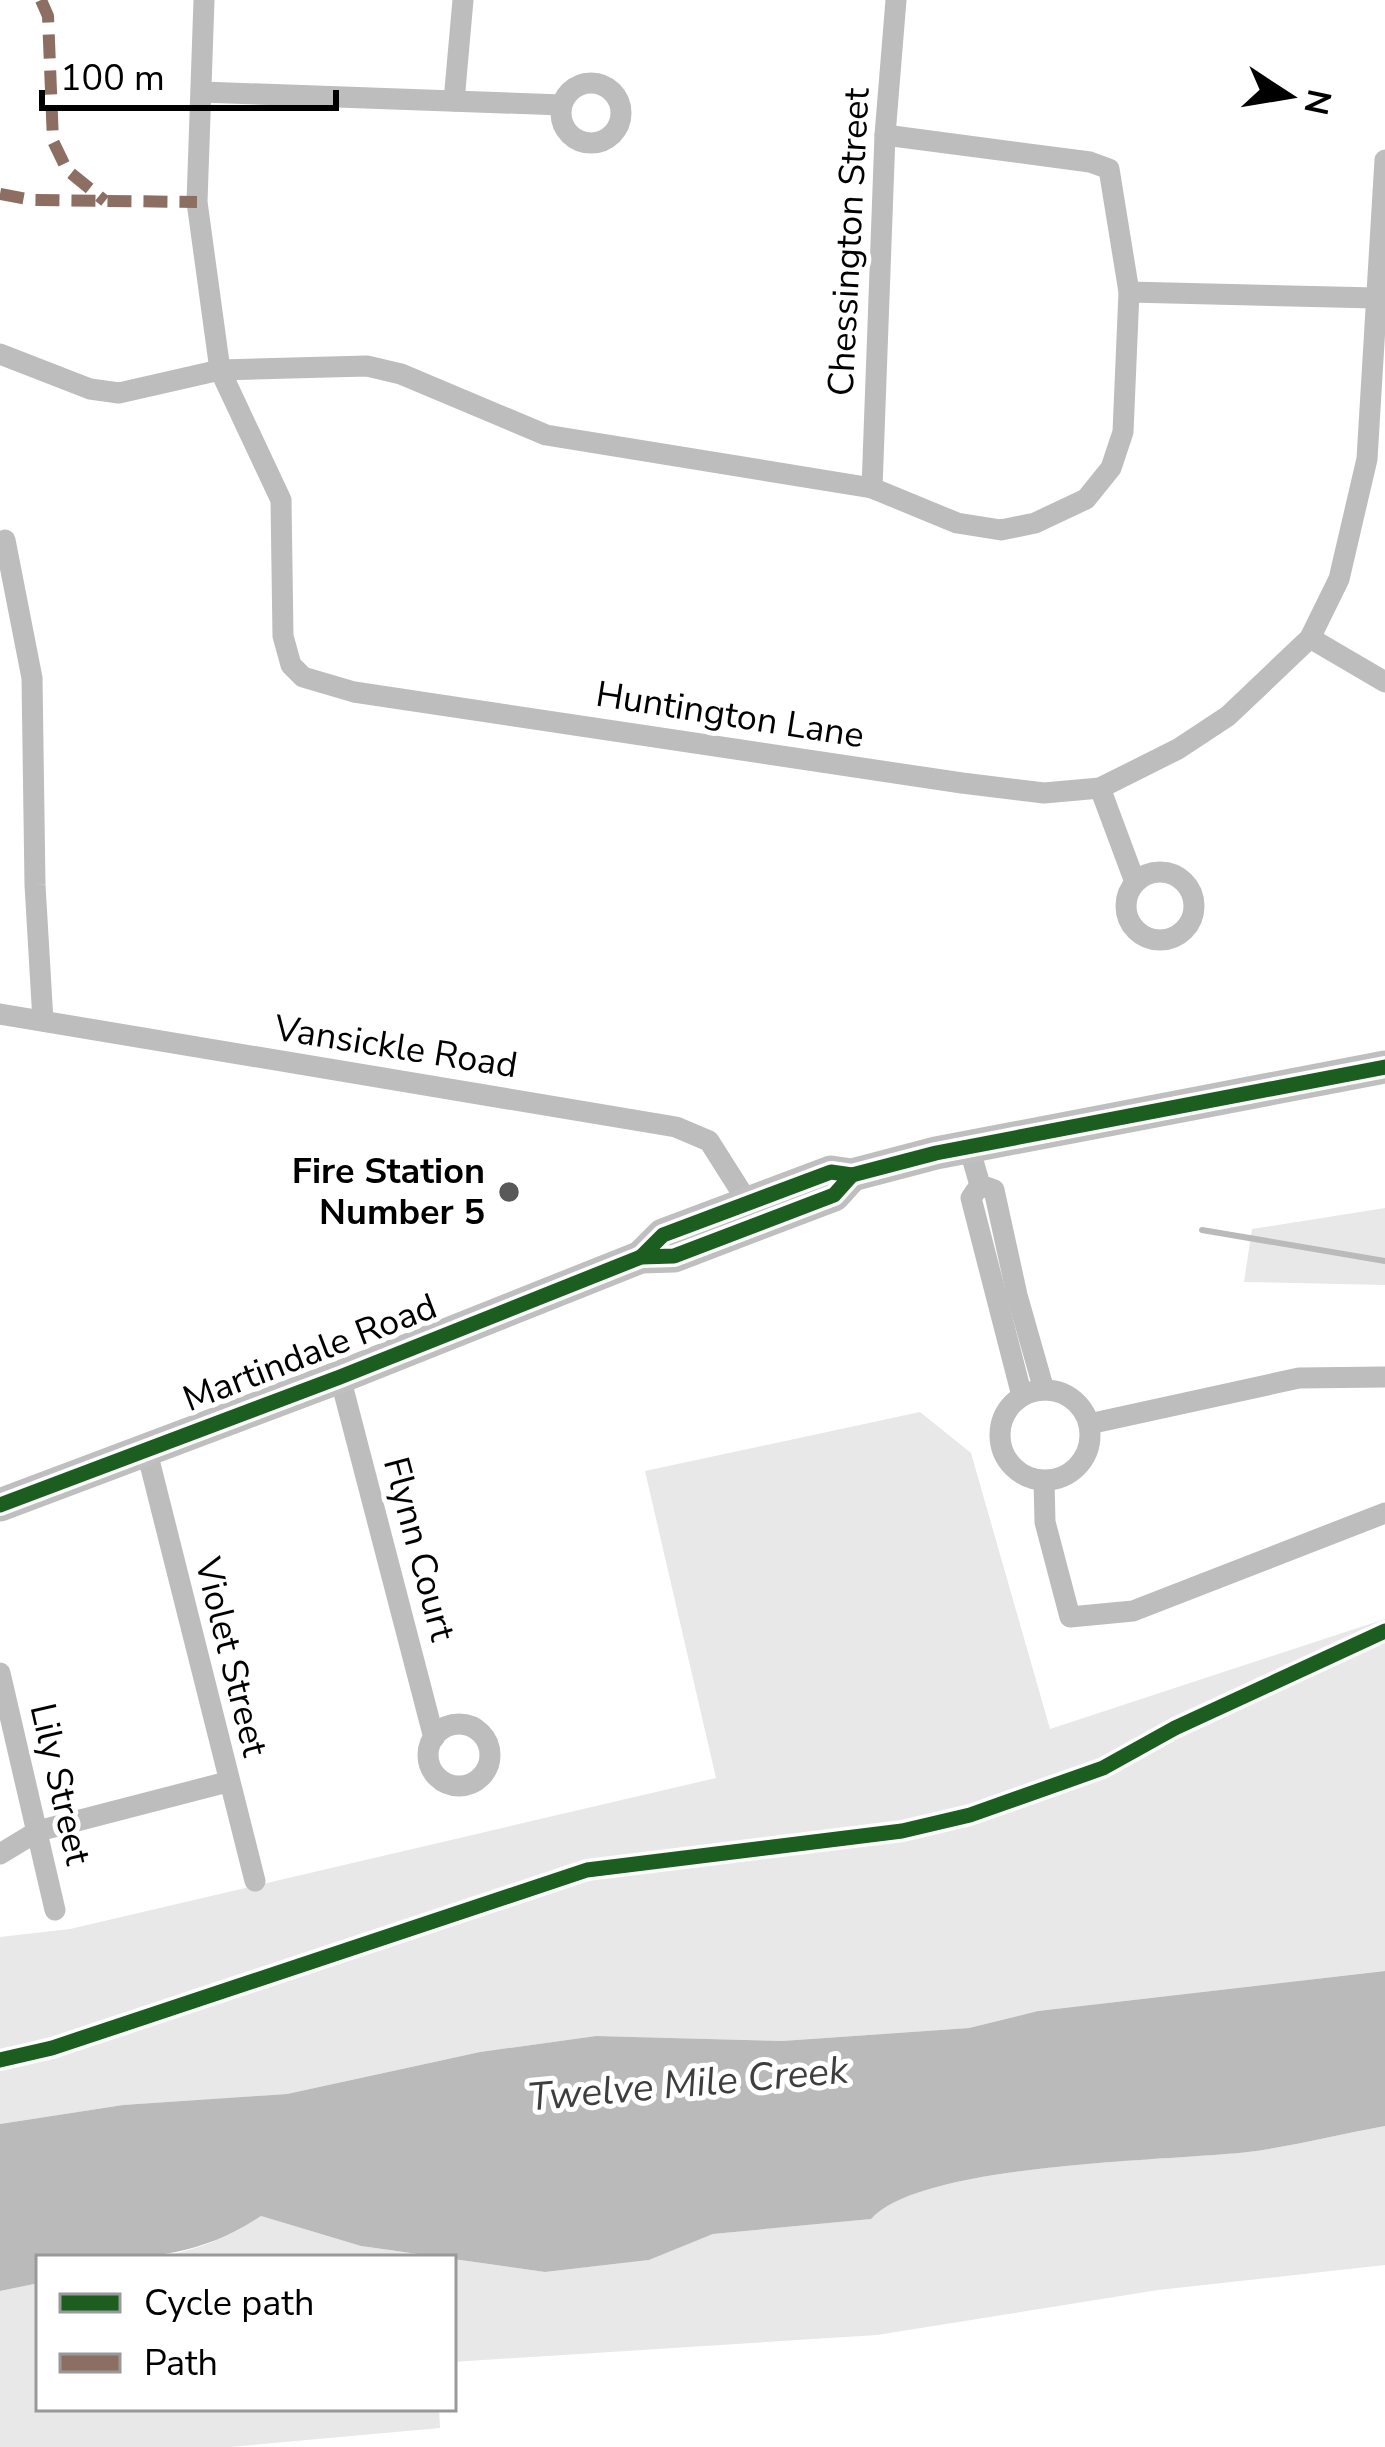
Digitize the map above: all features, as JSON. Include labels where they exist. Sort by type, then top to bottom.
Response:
[{"type":"main road","name":"Martindale Road","points":[[641,1257],[663,1235],[831,1172],[853,1175],[1211,1097],[1385,1067]]},
{"type":"main road","name":"Martindale Road","points":[[0,1505],[641,1257],[674,1256],[834,1195],[853,1175]]},
{"type":"street","name":"Huntington Lane","points":[[203,0],[197,202],[220,370],[281,500],[283,636],[291,665],[303,677],[354,692],[962,783],[1044,793],[1100,788],[1178,749],[1228,716],[1310,638],[1339,579],[1376,459],[1375,298],[1385,160]]},
{"type":"street","points":[[454,101],[463,0]]},
{"type":"street","name":"Chessington Street","points":[[872,488],[885,135],[896,0]]},
{"type":"street","points":[[202,92],[562,105]]},
{"type":"street","points":[[0,355],[90,389],[119,393],[220,370],[367,366],[401,374],[547,436],[872,488],[957,523],[1001,530],[1035,523],[1086,499],[1111,469],[1123,432],[1129,292],[1109,170],[1090,162],[885,135]]},
{"type":"street","points":[[1129,292],[1375,298]]},
{"type":"street","points":[[5,540],[32,678],[43,1022]]},
{"type":"street","points":[[1310,638],[1385,682]]},
{"type":"street","points":[[1100,788],[1135,882]]},
{"type":"street","name":"Vansickle Road","points":[[0,1015],[676,1127],[709,1141],[747,1201]]},
{"type":"street","points":[[969,1147],[980,1185],[994,1190],[1033,1393]]},
{"type":"street","name":"Flynn Court","points":[[340,1377],[434,1738]]},
{"type":"street","points":[[1088,1424],[1282,1381],[1385,1377]]},
{"type":"street","points":[[1033,1393],[1070,1398],[1088,1424],[1087,1451],[1080,1463],[1058,1479],[1044,1481],[1016,1471],[1000,1446],[1004,1417],[1033,1393]]},
{"type":"street","name":"Violet Street","points":[[146,1448],[255,1881]]},
{"type":"street","points":[[1044,1481],[1045,1522],[1070,1617],[1133,1611],[1385,1513]]},
{"type":"street","name":"Lily Street","points":[[0,1673],[56,1910]]},
{"type":"street","points":[[0,1854],[38,1831],[227,1781]]},
{"type":"shaded area","points":[[1385,1208],[1385,1285],[1244,1282],[1252,1229]]},
{"type":"shaded area","points":[[920,1412],[971,1453],[1050,1729],[1385,1619],[1385,1971],[1038,2011],[969,2028],[782,2041],[596,2036],[480,2052],[287,2094],[123,2105],[0,2124],[0,1937],[70,1929],[716,1778],[645,1471]]},
{"type":"shaded area","points":[[1385,2126],[1385,2265],[1158,2290],[877,2335],[456,2362],[456,2259],[545,2272],[649,2260],[713,2234],[870,2219],[898,2200],[991,2176],[1282,2147]]},
{"type":"shaded area","points":[[261,2216],[361,2246],[424,2255],[168,2255],[236,2231]]},
{"type":"shaded area","points":[[36,2284],[36,2411],[439,2411],[440,2428],[230,2447],[0,2447],[0,2291]]},
{"type":"water","name":"Twelve Mile Creek","points":[[1385,1971],[1385,2126],[1248,2152],[991,2176],[898,2200],[871,2219],[713,2234],[649,2260],[545,2272],[456,2259],[456,2255],[361,2246],[261,2216],[234,2232],[181,2251],[36,2255],[36,2284],[0,2291],[0,2124],[123,2105],[287,2094],[480,2052],[596,2036],[782,2041],[969,2028],[1038,2011]]},
{"type":"waterway","points":[[1202,1230],[1385,1261]]},
{"type":"marked path","points":[[41,0],[48,16],[53,141],[67,170],[105,201]]},
{"type":"marked path","points":[[0,194],[33,200],[197,202]]},
{"type":"cycle path","points":[[641,1257],[663,1235],[831,1172],[852,1175],[936,1153],[1385,1067]]},
{"type":"cycle path","points":[[0,1505],[641,1257],[674,1256],[834,1195],[852,1175]]},
{"type":"cycle path","points":[[0,2060],[52,2048],[587,1870],[902,1831],[970,1815],[1103,1768],[1175,1728],[1385,1631]]},
{"type":"place","name":"Fire Station Number 5","points":[[509,1192]]}]
